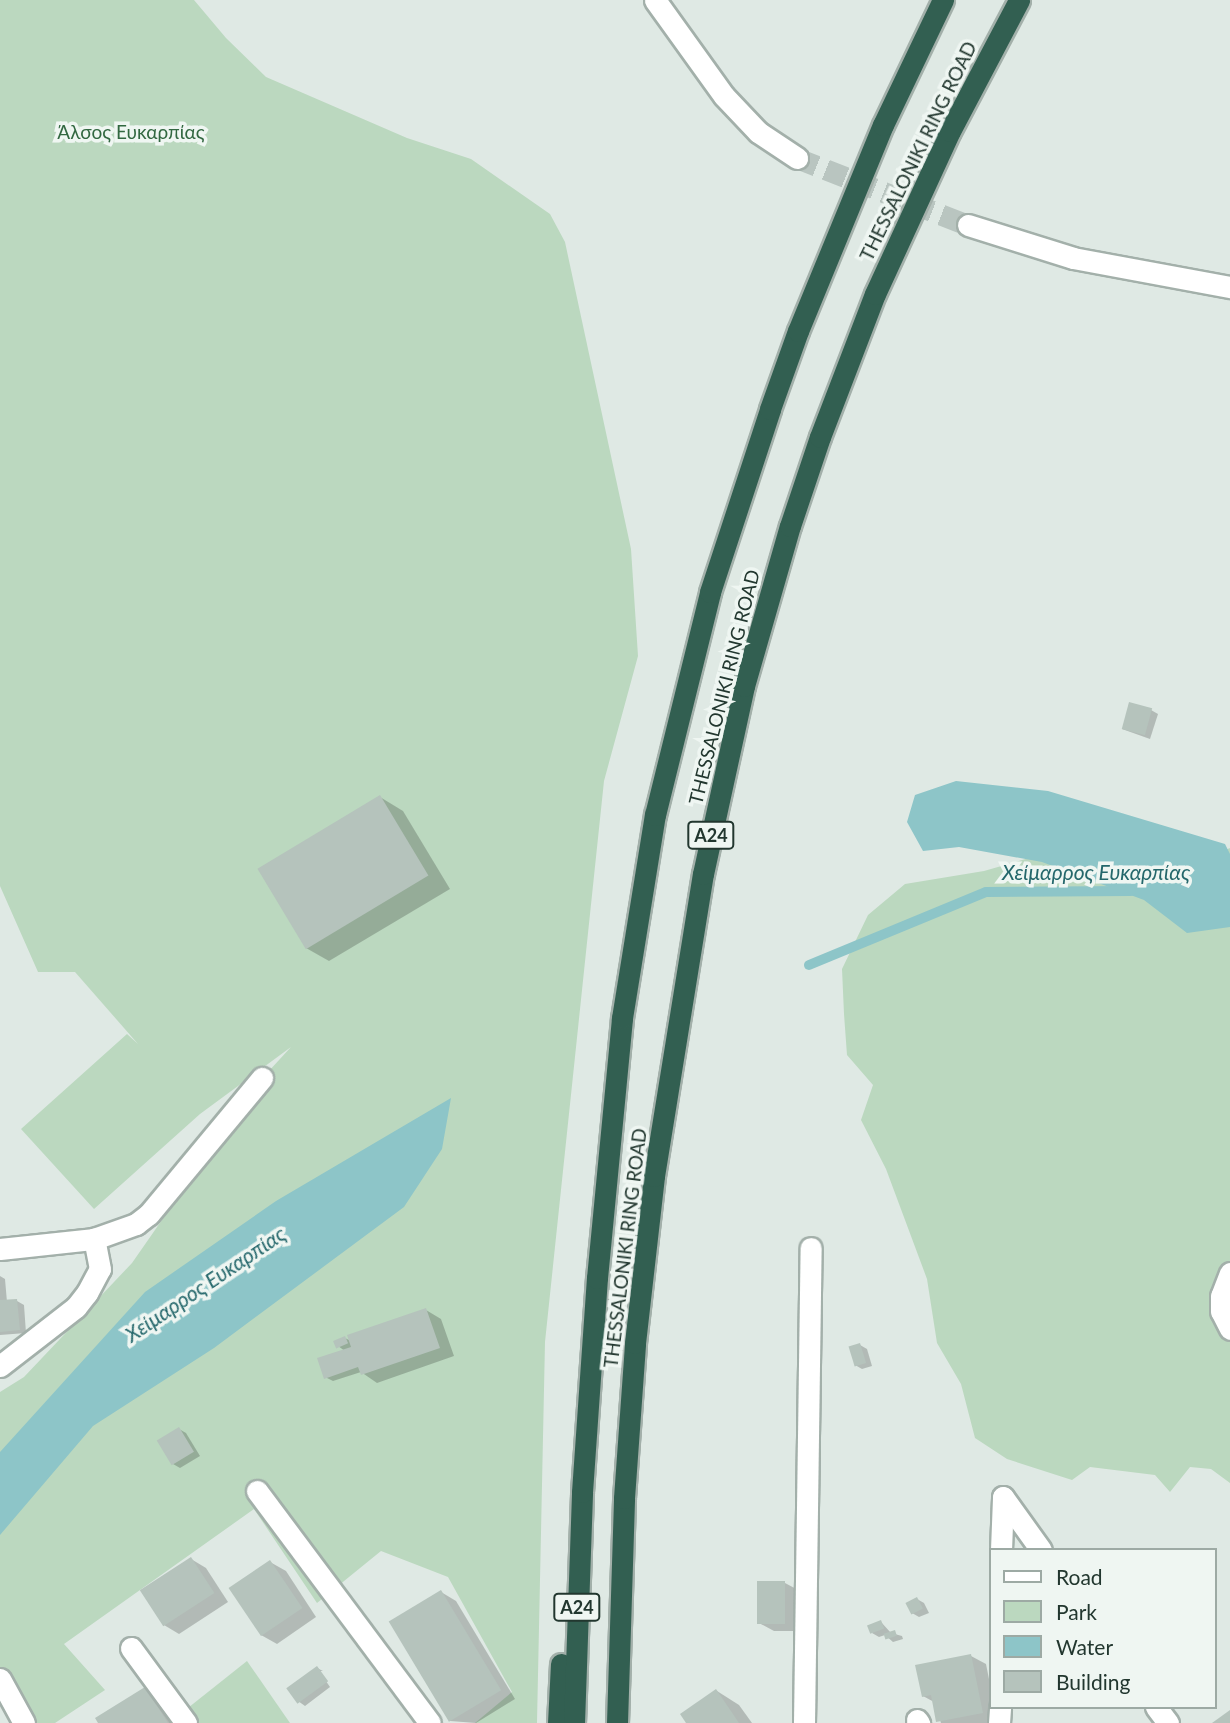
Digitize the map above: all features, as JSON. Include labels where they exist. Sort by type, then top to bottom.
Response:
[{"type":"highway","name":"THESSALONIKI RING ROAD","points":[[574,1723],[582,1492],[597,1278],[622,1018],[653,827],[683,694],[710,592],[798,331],[883,125],[943,0]]},
{"type":"highway","name":"THESSALONIKI RING ROAD","points":[[617,1723],[627,1459],[635,1343],[654,1176],[701,887],[735,722],[790,526],[820,437],[875,294],[950,131],[1019,0]]},
{"type":"highway","points":[[558,1723],[569,1558],[582,1492]]},
{"type":"street","points":[[655,0],[724,96],[758,132],[797,158]]},
{"type":"street","points":[[968,225],[1073,258],[1230,287]]},
{"type":"street","points":[[0,1249],[94,1239],[120,1231],[149,1214],[262,1078]]},
{"type":"street","points":[[0,1366],[76,1307],[87,1293],[100,1269],[94,1239]]},
{"type":"street","points":[[804,1723],[811,1248]]},
{"type":"street","points":[[1230,1273],[1221,1296],[1221,1311],[1230,1329]]},
{"type":"street","points":[[257,1491],[430,1723]]},
{"type":"street","points":[[1001,1548],[1003,1497],[1040,1548]]},
{"type":"street","points":[[131,1648],[186,1723]]},
{"type":"street","points":[[0,1679],[24,1723]]},
{"type":"green space","name":"Άλσος Ευκαρπίας","points":[[0,0],[194,0],[226,38],[266,77],[407,138],[471,159],[550,214],[565,242],[631,549],[638,656],[604,781],[545,1342],[537,1723],[475,1723],[512,1692],[448,1577],[381,1551],[317,1603],[254,1509],[64,1644],[105,1690],[55,1723],[20,1723],[0,1683],[0,1392],[24,1377],[132,1263],[256,1085],[291,1047],[200,1114],[94,1209],[21,1129],[127,1034],[138,1044],[75,972],[38,972],[0,886]]},
{"type":"green space","points":[[1126,830],[1218,853],[1230,848],[1230,1483],[1211,1469],[1190,1467],[1170,1492],[1155,1475],[1090,1467],[1072,1480],[1007,1459],[975,1438],[961,1384],[937,1343],[927,1279],[886,1169],[861,1120],[873,1085],[847,1055],[844,1014],[842,969],[868,915],[905,884],[984,871]]},
{"type":"green space","points":[[247,1661],[290,1723],[169,1723]]},
{"type":"water","points":[[956,781],[1048,791],[1225,844],[1230,854],[1230,927],[1187,933],[1144,900],[1042,862],[959,847],[923,851],[907,822],[915,795]]},
{"type":"water","points":[[451,1098],[442,1149],[404,1207],[214,1348],[93,1426],[0,1535],[0,1452],[145,1292],[276,1201]]},
{"type":"building","points":[[1129,702],[1152,708],[1145,735],[1122,729]]},
{"type":"building","points":[[380,795],[428,876],[306,949],[257,869]]},
{"type":"building","points":[[17,1299],[20,1330],[0,1332],[0,1300]]},
{"type":"building","points":[[426,1308],[440,1348],[361,1375],[358,1367],[324,1379],[317,1358],[351,1347],[347,1335]]},
{"type":"building","points":[[345,1336],[348,1343],[336,1348],[333,1341]]},
{"type":"building","points":[[860,1343],[866,1363],[855,1367],[849,1347]]},
{"type":"building","points":[[179,1427],[194,1452],[172,1465],[157,1440]]},
{"type":"building","points":[[191,1557],[214,1593],[163,1626],[140,1590]]},
{"type":"building","points":[[270,1560],[302,1608],[261,1636],[229,1588]]},
{"type":"building","points":[[757,1581],[785,1581],[785,1624],[757,1624]]},
{"type":"building","points":[[441,1590],[501,1690],[449,1722],[389,1621]]},
{"type":"building","points":[[917,1597],[923,1609],[911,1614],[905,1603]]},
{"type":"building","points":[[881,1620],[884,1628],[870,1634],[867,1625]]},
{"type":"building","points":[[895,1630],[897,1636],[885,1639],[884,1634]]},
{"type":"building","points":[[971,1654],[983,1713],[936,1722],[931,1695],[922,1697],[915,1665]]},
{"type":"building","points":[[317,1666],[328,1681],[297,1704],[286,1688]]},
{"type":"building","points":[[145,1687],[168,1723],[98,1723],[95,1718]]},
{"type":"building","points":[[716,1689],[739,1723],[686,1723],[680,1714]]},
{"type":"building","points":[[1230,1710],[1230,1723],[1212,1723]]},
{"type":"waterway","name":"Χείμαρρος Ευκαρπίας","points":[[809,965],[986,892],[1131,891]]},
{"type":"tunnel","points":[[797,158],[968,225]]}]
